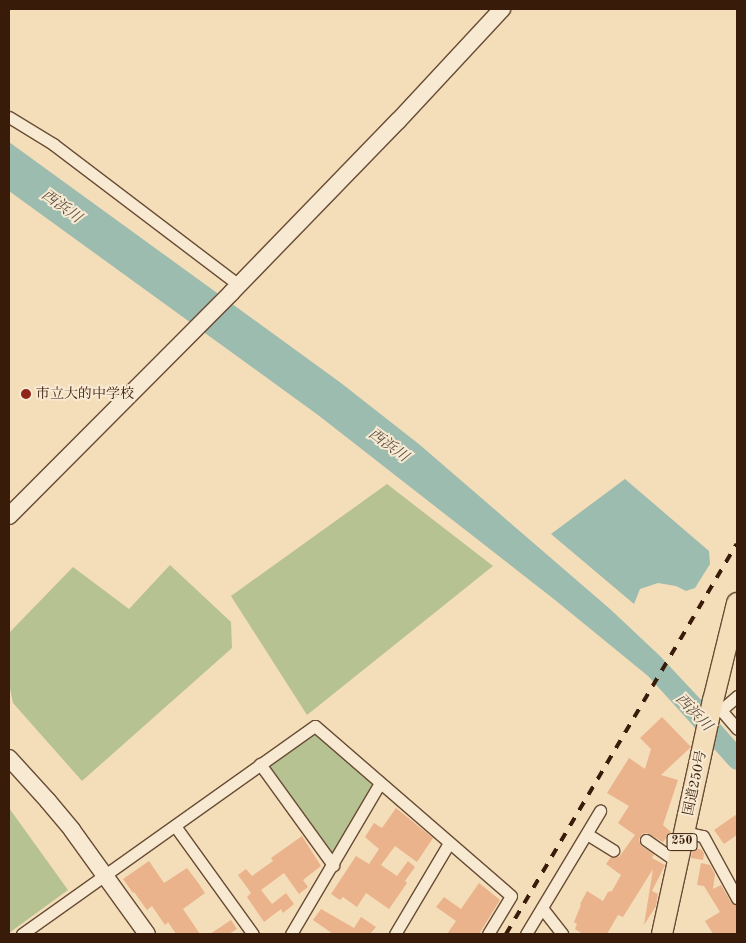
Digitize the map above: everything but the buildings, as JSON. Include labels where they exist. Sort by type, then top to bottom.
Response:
[{"type":"highway","name":"国道250号","points":[[662,934],[702,750],[716,706],[737,603]]},
{"type":"street","points":[[9,516],[235,289],[398,121],[502,9]]},
{"type":"street","points":[[9,117],[53,144],[235,289]]},
{"type":"street","points":[[737,696],[716,706],[737,729]]},
{"type":"street","points":[[22,934],[316,726],[511,896],[488,934]]},
{"type":"street","points":[[9,758],[48,801],[105,875],[147,934]]},
{"type":"street","points":[[260,764],[333,864]]},
{"type":"street","points":[[291,934],[380,783]]},
{"type":"street","points":[[526,934],[600,811]]},
{"type":"street","points":[[175,826],[253,934]]},
{"type":"street","points":[[685,832],[703,836],[737,898]]},
{"type":"street","points":[[587,834],[613,850]]},
{"type":"street","points":[[646,840],[678,862]]},
{"type":"street","points":[[395,934],[449,842]]},
{"type":"street","points":[[542,908],[562,934]]},
{"type":"green space","points":[[387,484],[493,566],[307,715],[231,596]]},
{"type":"green space","points":[[170,565],[231,622],[232,648],[82,781],[13,703],[9,684],[9,633],[73,567],[129,609]]},
{"type":"green space","points":[[312,734],[319,736],[372,781],[372,789],[335,852],[328,852],[270,771],[271,764]]},
{"type":"green space","points":[[9,808],[68,890],[9,933]]},
{"type":"water","points":[[9,142],[341,383],[420,445],[610,609],[660,656],[705,704],[698,731],[648,676],[555,600],[318,415],[9,191]]},
{"type":"water","points":[[625,479],[709,551],[710,564],[695,588],[686,591],[676,586],[658,583],[640,589],[634,604],[551,534]]},
{"type":"waterway","name":"西浜川","points":[[698,715],[737,759]]},
{"type":"railway","points":[[506,934],[737,544]]},
{"type":"place","name":"市立大的中学校","points":[[26,394]]}]
